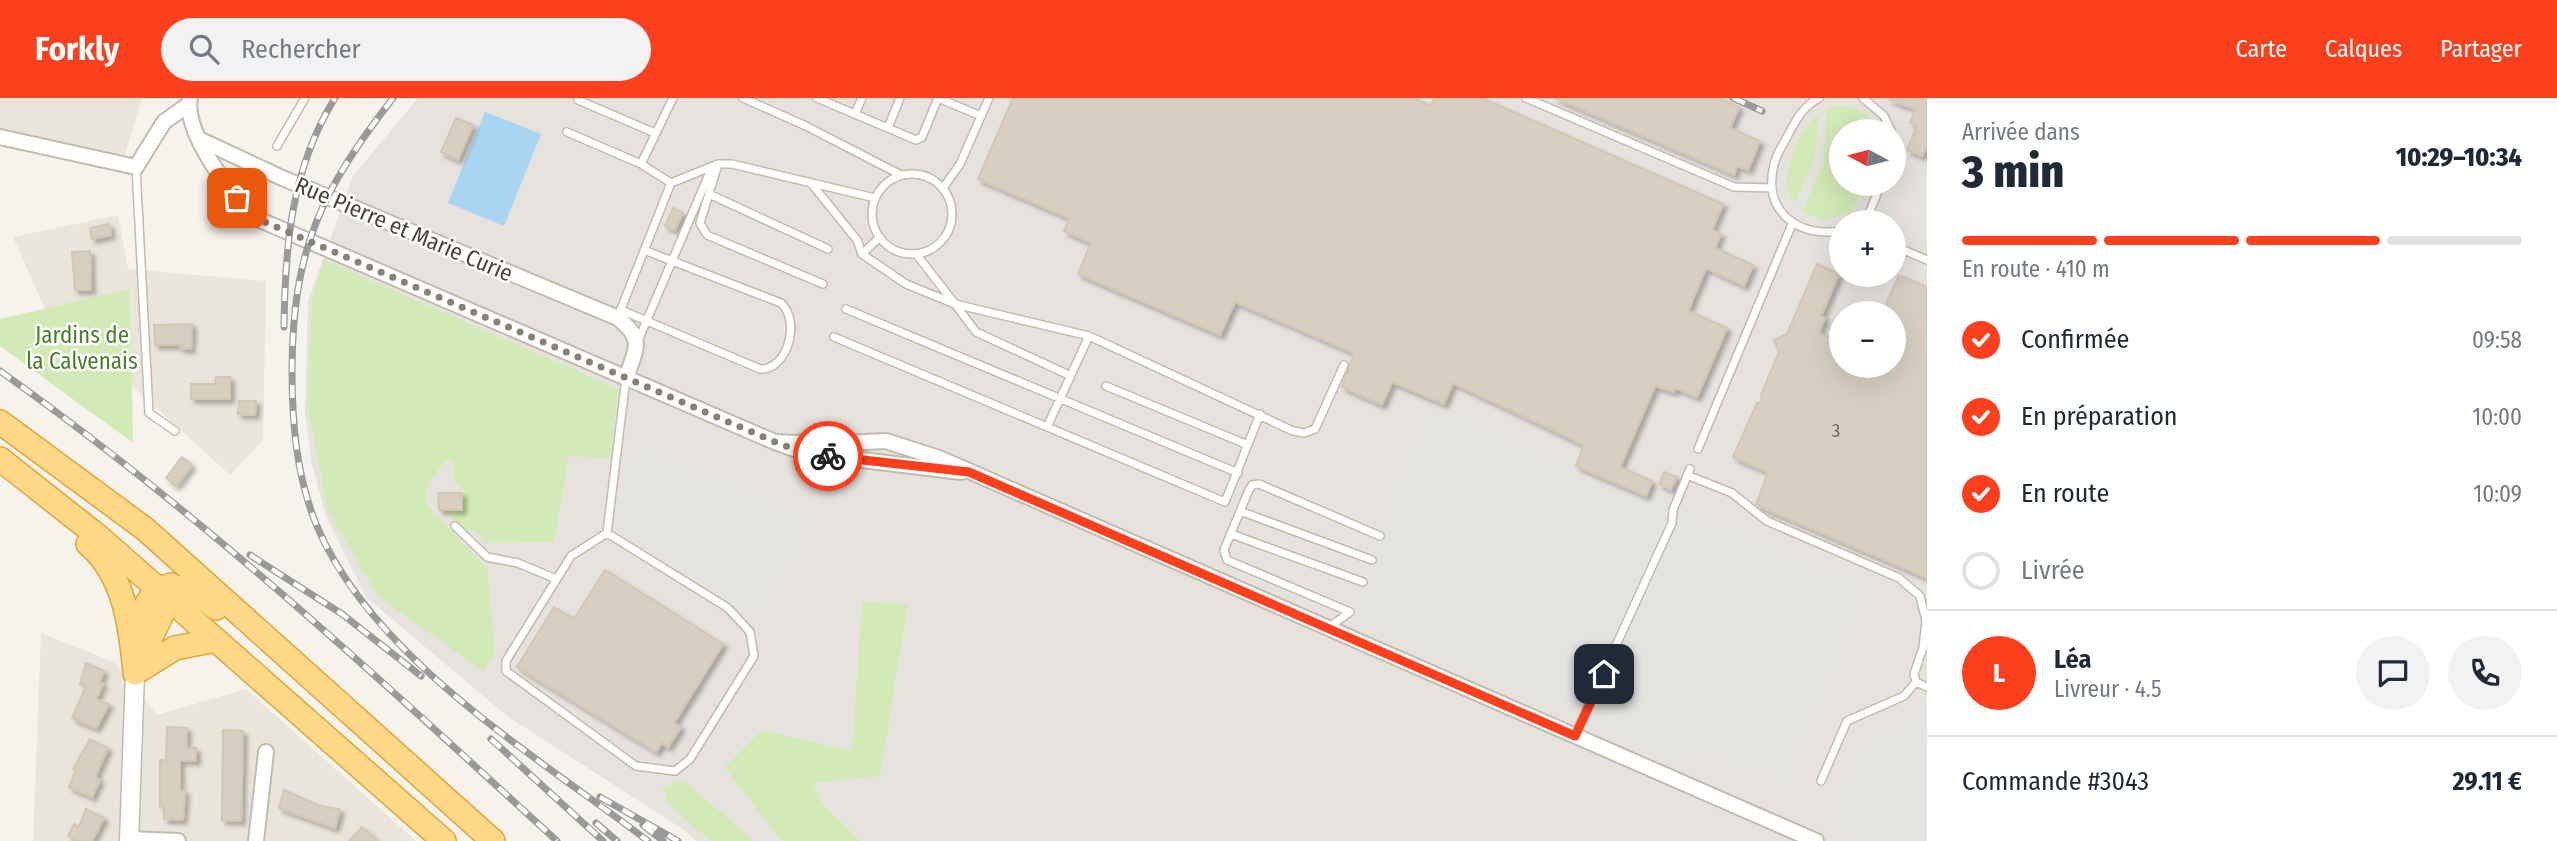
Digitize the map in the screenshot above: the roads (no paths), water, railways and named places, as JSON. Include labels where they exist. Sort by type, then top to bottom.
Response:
[{"type":"highway","points":[[0,422],[145,529],[490,838]]},
{"type":"highway","points":[[0,459],[166,591],[216,640],[444,841]]},
{"type":"highway","points":[[0,474],[100,556],[118,588],[133,646],[135,673]]},
{"type":"highway","points":[[135,673],[166,591],[162,555],[145,529]]},
{"type":"highway","points":[[133,646],[140,614],[166,591]]},
{"type":"highway","points":[[166,591],[204,598],[490,838]]},
{"type":"highway","points":[[135,673],[175,648],[190,642],[216,640]]},
{"type":"street","points":[[0,137],[136,167],[164,122],[189,101],[201,140]]},
{"type":"street","name":"Rue Pierre et Marie Curie","points":[[201,140],[280,177],[620,314],[635,331],[638,341]]},
{"type":"street","name":"Rue Pierre et Marie Curie","points":[[201,140],[214,167],[245,208],[260,220],[805,453],[969,472]]},
{"type":"street","points":[[626,378],[638,341]]},
{"type":"street","name":"Rue Pierre et Marie Curie","points":[[775,442],[823,444],[886,441],[939,458],[1816,841]]},
{"type":"street","points":[[135,673],[129,840],[178,841]]},
{"type":"street","points":[[256,841],[266,752]]},
{"type":"lane","points":[[277,146],[304,98]]},
{"type":"lane","points":[[743,98],[806,126],[901,175]]},
{"type":"lane","points":[[817,98],[920,139],[938,98],[981,116]]},
{"type":"lane","points":[[855,114],[862,98]]},
{"type":"lane","points":[[888,128],[900,98]]},
{"type":"lane","points":[[943,188],[960,164],[989,98]]},
{"type":"lane","points":[[1527,98],[1734,187],[1772,188]]},
{"type":"lane","points":[[1819,98],[1805,101],[1774,163],[1772,188],[1781,211],[1792,224],[1815,232],[1829,231]]},
{"type":"lane","points":[[1863,98],[1876,107],[1884,119]]},
{"type":"lane","points":[[1876,107],[1880,98]]},
{"type":"lane","points":[[641,164],[670,99]]},
{"type":"lane","points":[[578,100],[655,133]]},
{"type":"lane","points":[[567,132],[641,164],[671,183]]},
{"type":"lane","points":[[644,250],[781,303],[789,310],[793,324],[779,365],[771,370],[760,369],[646,321],[620,314],[644,250],[671,183],[715,165],[875,198]]},
{"type":"lane","points":[[715,165],[700,223],[707,235],[823,284]]},
{"type":"lane","points":[[638,341],[715,165]]},
{"type":"lane","points":[[136,167],[149,413],[175,431]]},
{"type":"lane","points":[[915,173],[932,179],[943,188],[952,208],[947,234],[931,250],[917,254],[896,252],[879,238],[873,226],[875,198],[888,181],[915,173]]},
{"type":"lane","points":[[811,183],[856,240],[862,254],[906,284],[956,304],[1089,336],[1293,431],[1304,433],[1315,429],[1344,365]]},
{"type":"lane","points":[[709,194],[828,249]]},
{"type":"lane","points":[[1698,449],[1792,224]]},
{"type":"lane","points":[[862,254],[879,238]]},
{"type":"lane","points":[[1906,251],[1927,260]]},
{"type":"lane","points":[[917,254],[976,332],[1069,375]]},
{"type":"lane","points":[[846,309],[1238,473]]},
{"type":"lane","points":[[1047,427],[1089,336]]},
{"type":"lane","points":[[834,337],[1225,502],[1260,414]]},
{"type":"lane","points":[[607,533],[626,378]]},
{"type":"lane","points":[[1106,386],[1248,446]]},
{"type":"lane","points":[[1575,736],[1672,523],[1673,510],[1689,472],[1732,493],[1767,521],[1899,578],[1920,596],[1926,621],[1923,648],[1914,674],[1916,682]]},
{"type":"lane","points":[[1328,628],[1350,612],[1227,561],[1224,550],[1252,485],[1259,484],[1380,536]]},
{"type":"lane","points":[[1240,511],[1371,560]]},
{"type":"lane","points":[[454,526],[487,557],[519,563],[556,579]]},
{"type":"lane","points":[[607,533],[727,608],[750,632],[754,656],[690,759],[675,771],[636,766],[506,671],[506,661],[571,555],[607,533]]},
{"type":"lane","points":[[1231,534],[1363,582]]},
{"type":"lane","points":[[1916,682],[1927,687]]},
{"type":"lane","points":[[1821,781],[1847,721],[1905,696],[1916,682]]},
{"type":"water","points":[[485,112],[541,134],[504,226],[448,203]]},
{"type":"railway","points":[[284,327],[286,267],[293,209],[309,152],[335,98]]},
{"type":"railway","points":[[393,98],[368,131],[330,193],[305,255],[298,289],[292,368],[296,447],[309,505],[342,573],[376,619],[416,661],[509,739],[648,841]]},
{"type":"railway","points":[[1733,98],[1762,111]]},
{"type":"railway","points":[[0,371],[146,481],[286,597],[557,841]]},
{"type":"railway","points":[[250,555],[342,614],[421,676]]},
{"type":"railway","points":[[491,739],[603,841]]},
{"type":"railway","points":[[600,797],[678,841]]},
{"type":"railway","points":[[596,823],[617,841]]},
{"type":"railway","points":[[643,825],[663,841]]},
{"type":"park label","name":"Jardins de la Calvenais","points":[[82,348]]}]
